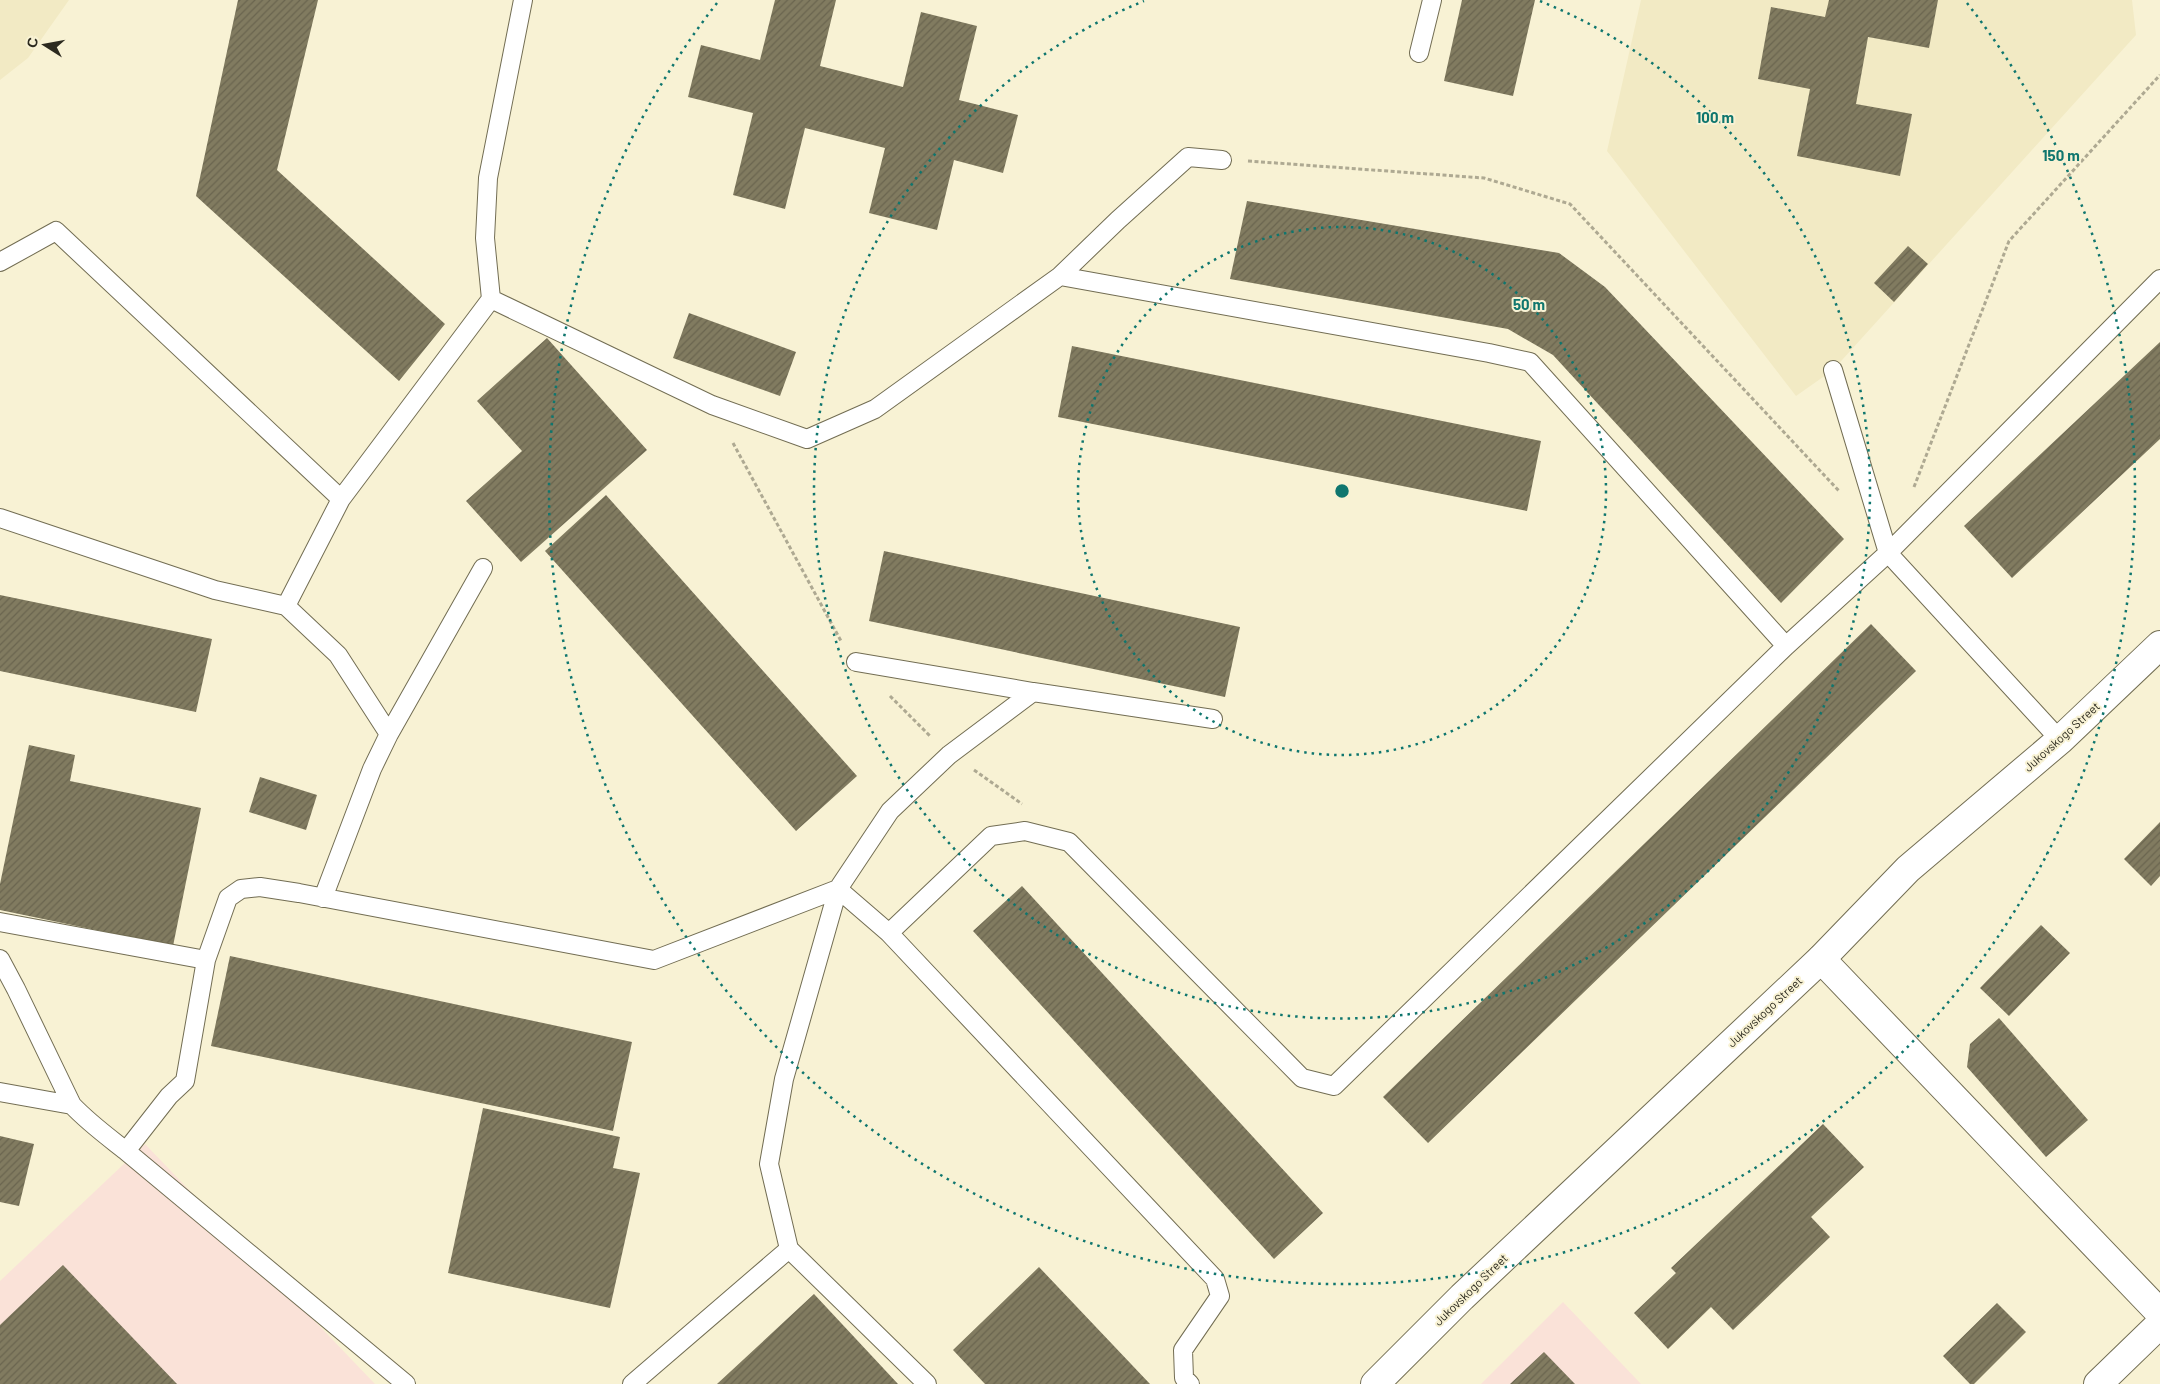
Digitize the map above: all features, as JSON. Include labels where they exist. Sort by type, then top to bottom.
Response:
[{"type":"main road","name":"Jukovskogo Street","points":[[1375,1384],[1462,1297],[1821,959],[1908,869],[2060,740],[2160,645]]},
{"type":"main road","points":[[1821,959],[2160,1313]]},
{"type":"main road","points":[[2098,1384],[2160,1324]]},
{"type":"lane","points":[[286,606],[340,499],[491,299],[485,238],[488,178],[523,0]]},
{"type":"lane","points":[[1419,53],[1432,0]]},
{"type":"lane","points":[[491,299],[712,404],[807,439],[875,408],[1060,276],[1118,220],[1188,157],[1222,160]]},
{"type":"lane","points":[[1,264],[56,231],[340,499]]},
{"type":"lane","points":[[1060,276],[1530,362],[1786,646]]},
{"type":"lane","points":[[889,933],[992,836],[1025,831],[1069,842],[1302,1078],[1334,1086],[1786,646],[1888,552],[2160,280]]},
{"type":"lane","points":[[1833,370],[1888,552],[2060,740]]},
{"type":"lane","points":[[0,518],[215,590],[286,606],[338,655],[389,734]]},
{"type":"lane","points":[[323,898],[372,769],[389,734],[483,568]]},
{"type":"lane","points":[[856,662],[1033,692],[1213,719]]},
{"type":"lane","points":[[927,1384],[789,1249],[769,1164],[784,1079],[838,889],[890,811],[949,755],[1033,692]]},
{"type":"lane","points":[[126,1151],[170,1096],[186,1082],[206,960],[228,898],[241,889],[260,888],[323,898],[654,960],[838,889]]},
{"type":"lane","points":[[838,889],[889,933],[1215,1278],[1220,1296],[1183,1350],[1184,1378],[1190,1384]]},
{"type":"lane","points":[[0,922],[206,960]]},
{"type":"lane","points":[[0,960],[72,1105],[102,1134],[126,1151],[406,1384]]},
{"type":"lane","points":[[0,1092],[72,1105]]},
{"type":"lane","points":[[632,1384],[789,1249]]},
{"type":"path","points":[[1913,488],[2009,241],[2160,75]]},
{"type":"path","points":[[1222,160],[1484,178],[1570,204],[1842,495]]},
{"type":"shaded area","points":[[0,0],[69,0],[28,58],[0,80]]},
{"type":"shaded area","points":[[1641,0],[2132,0],[2136,35],[1833,370],[1796,396],[1607,151]]},
{"type":"shaded area","points":[[145,1144],[375,1384],[0,1384],[0,1281]]},
{"type":"shaded area","points":[[1563,1302],[1641,1384],[1481,1384]]},
{"type":"building","points":[[238,0],[318,0],[277,170],[445,324],[399,381],[196,196]]},
{"type":"building","points":[[775,0],[836,0],[820,66],[903,87],[921,12],[977,26],[959,100],[1018,115],[1003,173],[954,160],[937,230],[869,213],[885,148],[805,128],[785,209],[733,195],[753,113],[688,97],[701,45],[760,60]]},
{"type":"building","points":[[1462,0],[1535,0],[1513,96],[1444,81]]},
{"type":"building","points":[[1829,0],[1938,0],[1929,48],[1868,37],[1856,104],[1912,114],[1900,176],[1797,156],[1810,89],[1758,79],[1771,7],[1825,17]]},
{"type":"building","points":[[1247,201],[1559,253],[1605,287],[1844,539],[1781,603],[1553,355],[1508,329],[1230,279]]},
{"type":"building","points":[[1908,246],[1928,264],[1894,302],[1874,283]]},
{"type":"building","points":[[689,313],[796,352],[780,396],[673,358]]},
{"type":"building","points":[[547,338],[647,450],[521,562],[466,501],[522,451],[477,401]]},
{"type":"building","points":[[2160,342],[2160,439],[2012,578],[1964,526]]},
{"type":"building","points":[[1072,346],[1541,441],[1527,511],[1058,417]]},
{"type":"building","points":[[606,495],[857,776],[796,831],[545,551]]},
{"type":"building","points":[[884,551],[1240,627],[1225,697],[869,621]]},
{"type":"building","points":[[0,595],[212,639],[196,712],[0,671]]},
{"type":"building","points":[[1871,624],[1916,671],[1428,1143],[1383,1097]]},
{"type":"building","points":[[29,745],[75,755],[70,781],[201,808],[173,946],[0,910],[0,884]]},
{"type":"building","points":[[260,777],[317,795],[306,830],[249,812]]},
{"type":"building","points":[[2160,822],[2160,876],[2151,886],[2124,859]]},
{"type":"building","points":[[1022,886],[1323,1213],[1274,1259],[973,931]]},
{"type":"building","points":[[2041,925],[2070,953],[2009,1016],[1980,988]]},
{"type":"building","points":[[230,956],[632,1042],[613,1131],[211,1046]]},
{"type":"building","points":[[1999,1018],[2088,1120],[2046,1157],[1967,1067],[1970,1044]]},
{"type":"building","points":[[483,1108],[620,1137],[613,1168],[640,1173],[610,1308],[448,1273]]},
{"type":"building","points":[[1823,1124],[1864,1167],[1811,1217],[1830,1237],[1733,1330],[1711,1307],[1668,1349],[1634,1313],[1676,1273],[1671,1268]]},
{"type":"building","points":[[0,1136],[34,1144],[19,1206],[0,1202]]},
{"type":"building","points":[[63,1265],[177,1384],[0,1384],[0,1325]]},
{"type":"building","points":[[1039,1267],[1150,1384],[985,1384],[953,1350]]},
{"type":"building","points":[[814,1294],[898,1384],[717,1384]]},
{"type":"building","points":[[1997,1303],[2026,1332],[1974,1384],[1970,1384],[1943,1356]]},
{"type":"building","points":[[1544,1352],[1575,1384],[1510,1384]]}]
